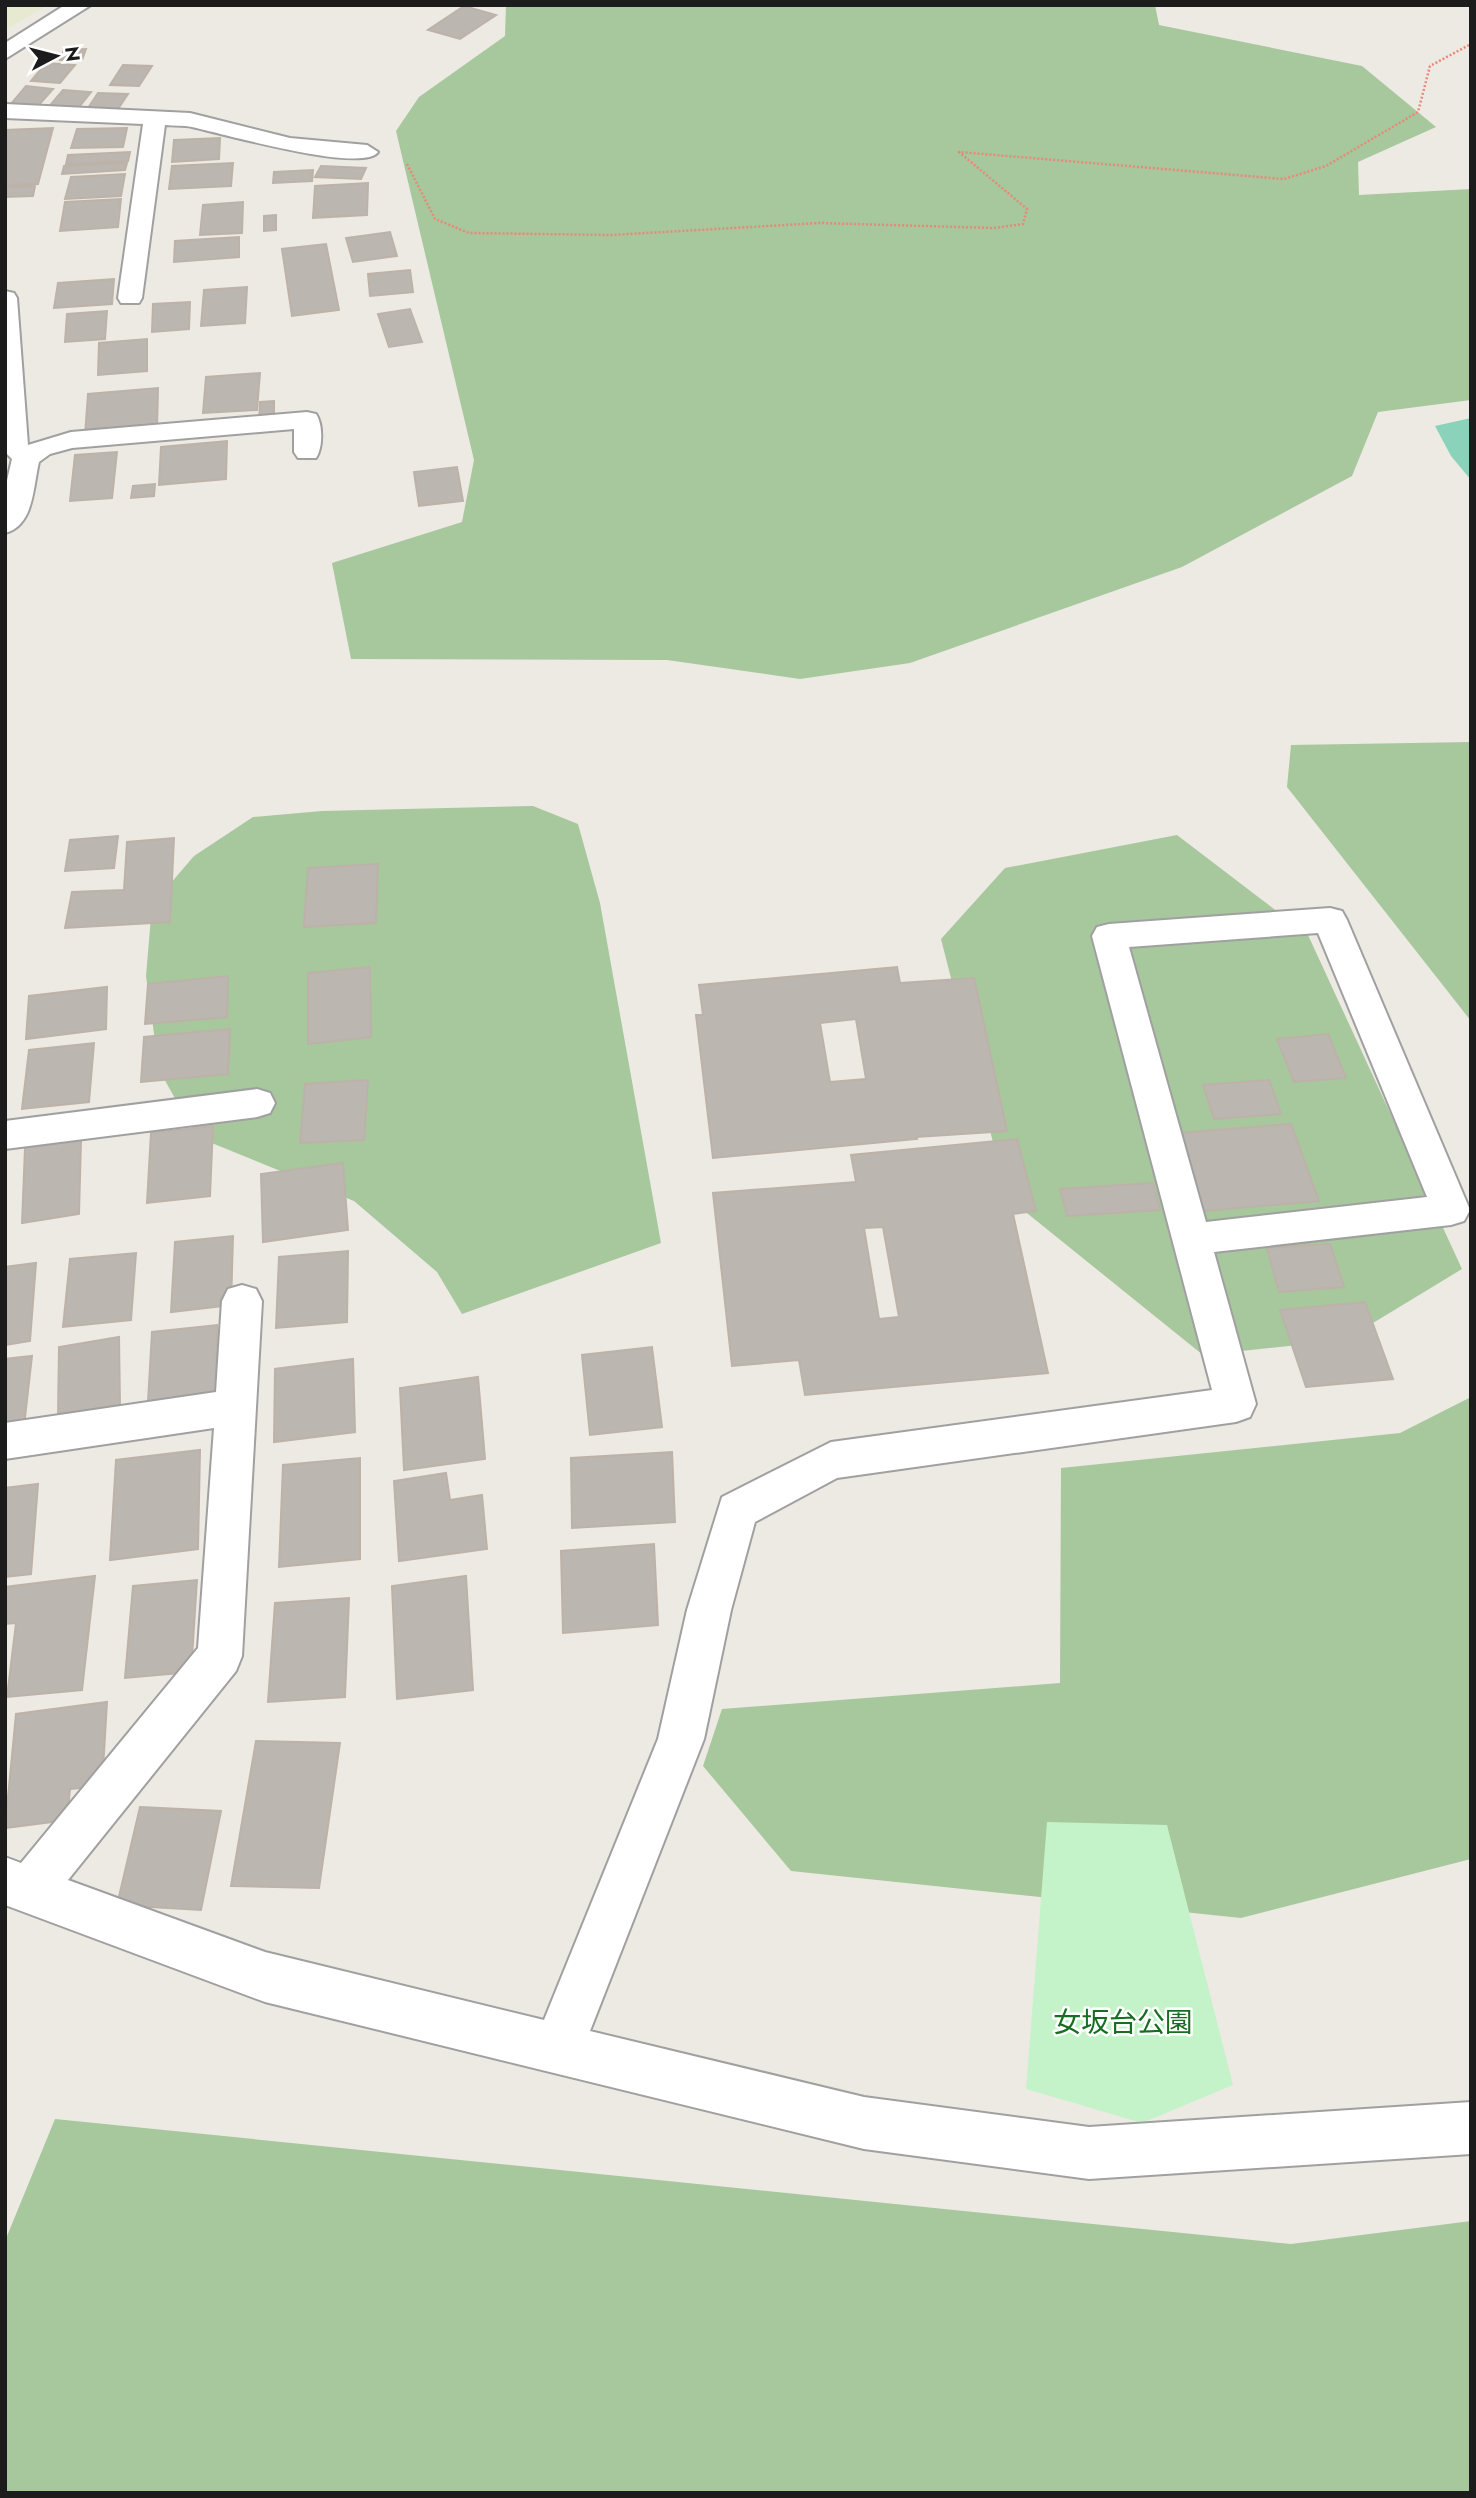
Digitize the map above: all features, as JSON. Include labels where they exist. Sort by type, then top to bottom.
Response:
[{"type":"street","points":[[5,53],[50,21],[81,5]]},
{"type":"street","points":[[5,111],[190,120],[290,145],[367,152]]},
{"type":"street","points":[[130,298],[155,117]]},
{"type":"street","points":[[5,298],[15,446],[26,458]]},
{"type":"street","points":[[5,525],[12,520],[26,458],[41,448],[71,440],[307,420],[307,452]]},
{"type":"street","points":[[558,2048],[681,1739],[709,1611],[737,1510],[831,1460],[1236,1404],[1191,1239],[1109,936],[1330,920],[1451,1210],[1191,1239]]},
{"type":"street","points":[[5,1135],[257,1103]]},
{"type":"street","points":[[242,1301],[220,1657],[17,1885],[265,1976],[864,2123],[1089,2153],[1471,2128]]},
{"type":"street","points":[[5,1441],[236,1407]]},
{"type":"path","points":[[367,152],[404,159],[435,219],[469,233],[611,235],[820,223],[994,228],[1023,224],[1027,209],[959,152],[1284,179],[1326,166],[1418,112],[1430,66],[1471,44]]},
{"type":"green space","points":[[5,5],[48,5],[5,30]]},
{"type":"green space","points":[[506,5],[1155,5],[1159,25],[1362,66],[1436,127],[1358,162],[1359,195],[1471,189],[1471,400],[1378,412],[1352,476],[1182,567],[910,663],[800,679],[667,660],[351,659],[332,563],[462,522],[474,460],[396,131],[419,97],[505,36]]},
{"type":"green space","points":[[1471,418],[1471,480],[1451,456],[1435,426]]},
{"type":"green space","points":[[1471,742],[1471,1021],[1287,787],[1291,745]]},
{"type":"green space","points":[[533,806],[578,824],[600,903],[661,1243],[462,1314],[437,1272],[354,1201],[197,1137],[159,1070],[146,976],[152,905],[194,856],[253,817],[322,811]]},
{"type":"green space","points":[[1177,835],[1308,935],[1462,1269],[1345,1340],[1203,1355],[1007,1197],[941,939],[1005,868]]},
{"type":"green space","points":[[1471,1397],[1471,1859],[1241,1918],[791,1871],[703,1766],[722,1709],[1060,1683],[1061,1468],[1400,1433]]},
{"type":"green space","name":"女坂台公園","points":[[1047,1822],[1167,1825],[1233,2085],[1142,2123],[1026,2089]]},
{"type":"green space","points":[[55,2119],[1291,2244],[1471,2221],[1471,2493],[5,2493],[5,2241]]},
{"type":"building","points":[[464,6],[496,15],[460,39],[428,30]]},
{"type":"building","points":[[86,49],[82,60],[60,60],[64,50]]},
{"type":"building","points":[[46,63],[75,65],[60,83],[31,81]]},
{"type":"building","points":[[123,65],[152,66],[139,86],[110,85]]},
{"type":"building","points":[[26,86],[53,89],[38,106],[11,104]]},
{"type":"building","points":[[63,90],[91,92],[76,111],[47,109]]},
{"type":"building","points":[[98,93],[128,94],[116,112],[86,111]]},
{"type":"building","points":[[53,128],[38,184],[5,185],[5,130]]},
{"type":"building","points":[[127,128],[123,147],[71,148],[77,129]]},
{"type":"building","points":[[220,138],[219,159],[172,162],[174,140]]},
{"type":"building","points":[[130,152],[128,161],[66,164],[68,155]]},
{"type":"building","points":[[127,163],[125,170],[62,174],[64,166]]},
{"type":"building","points":[[233,163],[231,186],[169,189],[172,166]]},
{"type":"building","points":[[321,166],[366,168],[361,179],[315,177]]},
{"type":"building","points":[[313,170],[312,181],[273,183],[274,172]]},
{"type":"building","points":[[125,174],[121,196],[65,199],[71,177]]},
{"type":"building","points":[[368,183],[367,215],[313,218],[315,186]]},
{"type":"building","points":[[35,186],[33,196],[5,197],[5,187]]},
{"type":"building","points":[[121,199],[118,227],[60,231],[65,202]]},
{"type":"building","points":[[243,202],[242,233],[200,235],[203,205]]},
{"type":"building","points":[[276,215],[276,230],[264,231],[264,216]]},
{"type":"building","points":[[390,232],[397,256],[353,262],[346,238]]},
{"type":"building","points":[[239,237],[239,257],[174,262],[175,241]]},
{"type":"building","points":[[326,244],[339,310],[292,316],[282,249]]},
{"type":"building","points":[[410,270],[413,292],[370,296],[368,274]]},
{"type":"building","points":[[114,279],[112,304],[54,308],[58,283]]},
{"type":"building","points":[[247,287],[245,323],[201,326],[204,290]]},
{"type":"building","points":[[190,302],[189,329],[152,332],[153,304]]},
{"type":"building","points":[[410,309],[422,342],[389,347],[378,314]]},
{"type":"building","points":[[107,311],[105,339],[65,342],[67,314]]},
{"type":"building","points":[[147,339],[147,371],[98,375],[99,343]]},
{"type":"building","points":[[260,373],[257,410],[203,413],[206,377]]},
{"type":"building","points":[[158,388],[157,430],[85,436],[88,394]]},
{"type":"building","points":[[274,401],[274,421],[259,422],[260,402]]},
{"type":"building","points":[[227,441],[226,479],[159,485],[161,447]]},
{"type":"building","points":[[117,452],[112,498],[70,501],[75,455]]},
{"type":"building","points":[[457,467],[463,501],[419,506],[414,472]]},
{"type":"building","points":[[155,484],[154,496],[131,498],[133,486]]},
{"type":"building","points":[[118,836],[114,868],[65,871],[70,840]]},
{"type":"building","points":[[174,838],[170,922],[65,928],[72,892],[124,890],[127,842]]},
{"type":"building","points":[[378,864],[376,923],[304,927],[308,868]]},
{"type":"building","points":[[370,967],[371,1037],[308,1044],[308,973]]},
{"type":"building","points":[[897,967],[900,983],[974,978],[1007,1131],[916,1137],[917,1139],[713,1158],[696,1015],[703,1015],[699,985]],"holes":[[[856,1019],[866,1079],[830,1082],[820,1023]]]},
{"type":"building","points":[[228,976],[227,1017],[145,1024],[148,984]]},
{"type":"building","points":[[107,987],[106,1029],[26,1039],[29,996]]},
{"type":"building","points":[[230,1029],[228,1074],[141,1082],[144,1037]]},
{"type":"building","points":[[1328,1034],[1346,1078],[1294,1082],[1277,1039]]},
{"type":"building","points":[[94,1043],[89,1102],[22,1109],[29,1050]]},
{"type":"building","points":[[368,1080],[364,1140],[300,1143],[305,1084]]},
{"type":"building","points":[[1269,1080],[1281,1114],[1214,1119],[1203,1085]]},
{"type":"building","points":[[1291,1124],[1319,1201],[1204,1211],[1180,1133]]},
{"type":"building","points":[[213,1126],[210,1196],[147,1203],[151,1133]]},
{"type":"building","points":[[1017,1139],[1036,1211],[1013,1214],[1048,1373],[805,1395],[799,1360],[732,1366],[713,1193],[856,1182],[851,1155]],"holes":[[[883,1227],[899,1317],[879,1319],[864,1228]]]},
{"type":"building","points":[[81,1140],[79,1214],[22,1223],[25,1148]]},
{"type":"building","points":[[343,1163],[348,1230],[263,1242],[261,1174]]},
{"type":"building","points":[[1153,1183],[1160,1210],[1067,1216],[1060,1189]]},
{"type":"building","points":[[233,1236],[231,1305],[171,1312],[175,1242]]},
{"type":"building","points":[[1330,1244],[1344,1287],[1279,1292],[1267,1248]]},
{"type":"building","points":[[348,1251],[347,1322],[276,1328],[279,1257]]},
{"type":"building","points":[[136,1253],[131,1320],[63,1327],[70,1259]]},
{"type":"building","points":[[36,1263],[30,1341],[5,1345],[5,1267]]},
{"type":"building","points":[[1365,1302],[1393,1379],[1306,1387],[1280,1310]]},
{"type":"building","points":[[217,1325],[216,1394],[148,1402],[152,1332]]},
{"type":"building","points":[[119,1337],[120,1406],[58,1416],[59,1347]]},
{"type":"building","points":[[652,1347],[662,1427],[590,1435],[582,1355]]},
{"type":"building","points":[[32,1356],[24,1426],[5,1428],[5,1359]]},
{"type":"building","points":[[353,1359],[355,1432],[274,1442],[275,1369]]},
{"type":"building","points":[[478,1377],[485,1459],[404,1470],[400,1388]]},
{"type":"building","points":[[200,1450],[198,1549],[110,1560],[116,1460]]},
{"type":"building","points":[[672,1452],[675,1522],[572,1528],[571,1458]]},
{"type":"building","points":[[360,1458],[360,1559],[279,1567],[283,1465]]},
{"type":"building","points":[[446,1473],[450,1500],[482,1495],[487,1549],[399,1561],[394,1481]]},
{"type":"building","points":[[38,1484],[31,1574],[5,1577],[5,1488]]},
{"type":"building","points":[[654,1544],[658,1625],[563,1633],[561,1551]]},
{"type":"building","points":[[95,1576],[82,1690],[7,1697],[16,1623],[5,1624],[5,1587]]},
{"type":"building","points":[[466,1576],[473,1690],[397,1699],[392,1586]]},
{"type":"building","points":[[197,1580],[191,1672],[125,1678],[133,1586]]},
{"type":"building","points":[[349,1598],[345,1697],[268,1702],[275,1603]]},
{"type":"building","points":[[107,1702],[102,1786],[70,1789],[67,1820],[5,1828],[16,1714]]},
{"type":"building","points":[[256,1741],[340,1743],[319,1888],[231,1886]]},
{"type":"building","points":[[140,1807],[221,1811],[201,1910],[117,1905]]}]
